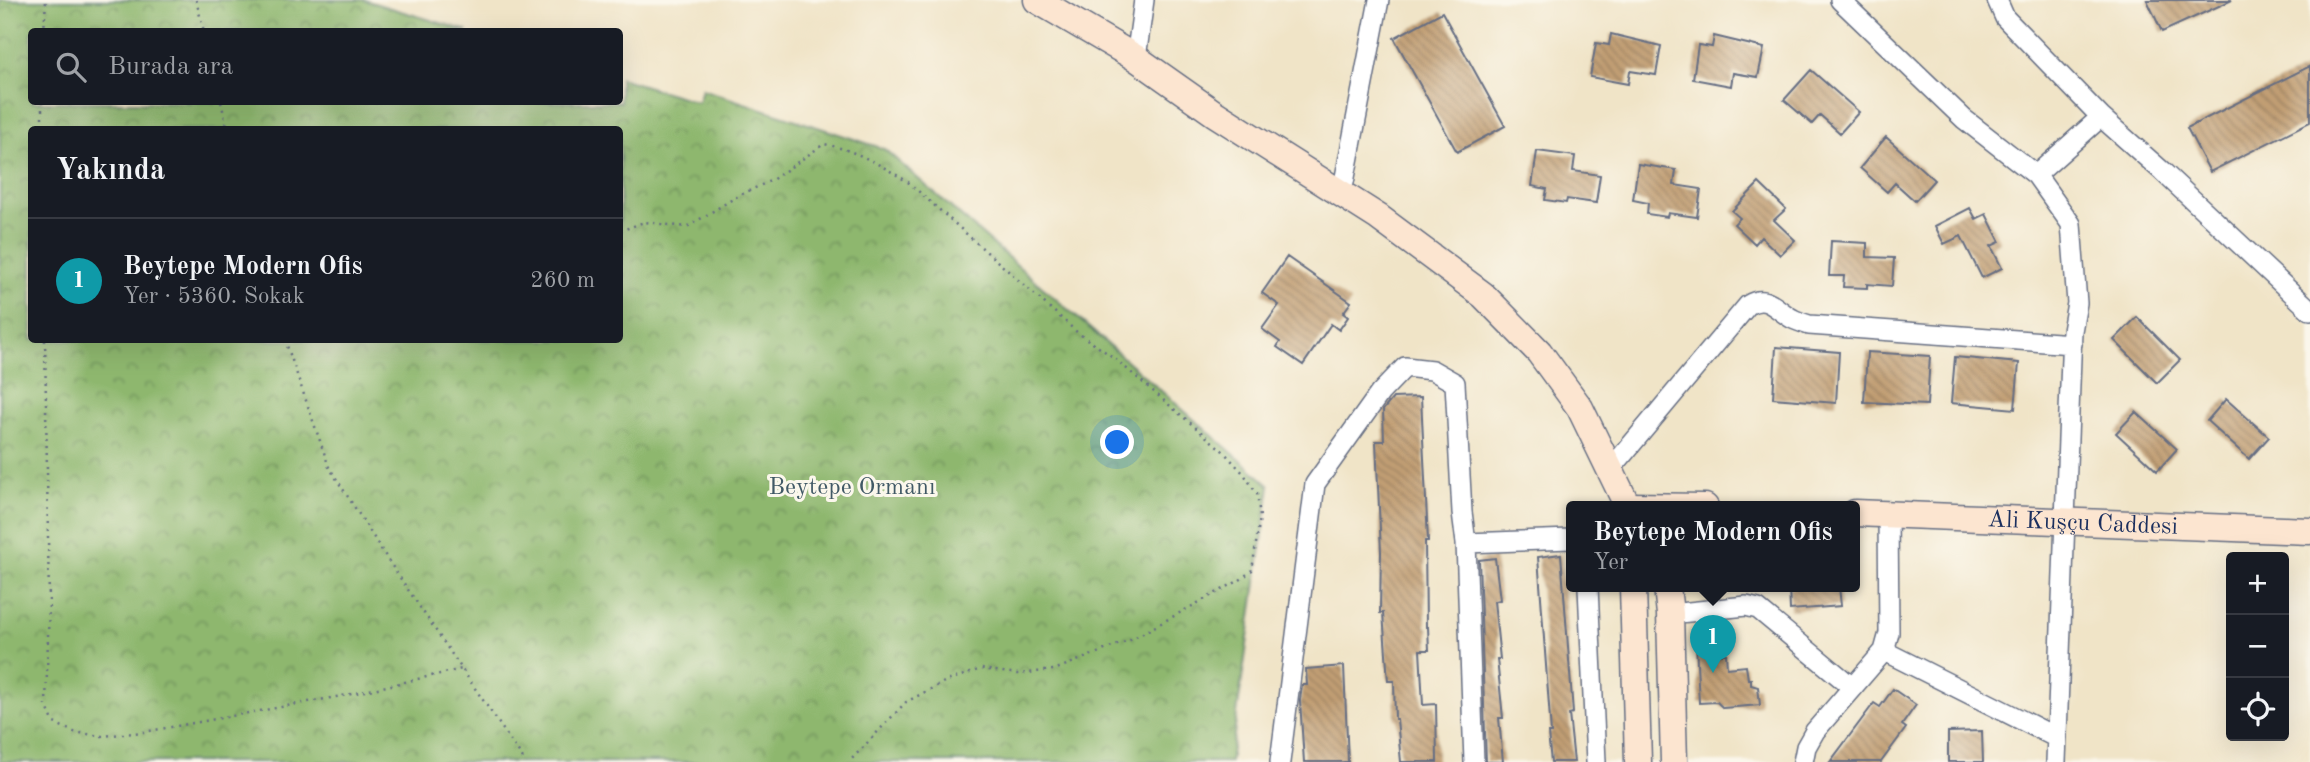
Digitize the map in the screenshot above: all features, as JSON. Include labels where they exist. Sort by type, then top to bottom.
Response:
[{"type":"street","points":[[1037,0],[1136,58],[1214,113],[1342,193],[1483,295],[1539,352],[1580,408],[1626,501]]},
{"type":"street","points":[[1136,58],[1144,0]]},
{"type":"street","points":[[1342,193],[1380,0]]},
{"type":"street","points":[[1840,0],[1964,119],[2036,174],[2071,224],[2077,303],[2072,344],[2056,762]]},
{"type":"street","points":[[1997,0],[2005,18],[2101,117],[2310,310]]},
{"type":"street","points":[[2036,174],[2101,117]]},
{"type":"street","points":[[1611,470],[1748,305],[1756,300],[1768,301],[1793,319],[1809,325],[2072,344]]},
{"type":"street","points":[[1280,762],[1315,484],[1380,393],[1405,367],[1432,370],[1455,383],[1466,543],[1474,762]]},
{"type":"street","name":"Ali Kuşçu Caddesi","points":[[1860,513],[2310,531]]},
{"type":"street","points":[[1802,762],[1805,747],[1815,731],[1884,651],[1889,634],[1888,514]]},
{"type":"street","points":[[1466,543],[1566,539]]},
{"type":"street","points":[[1588,592],[1596,762]]},
{"type":"street","points":[[1633,592],[1638,762]]},
{"type":"street","points":[[1668,592],[1674,762]]},
{"type":"street","points":[[1670,614],[1745,606],[1758,609],[1852,687]]},
{"type":"street","points":[[1884,651],[2057,738]]},
{"type":"path","points":[[44,28],[46,0]]},
{"type":"path","points":[[197,0],[203,28]]},
{"type":"path","points":[[42,105],[42,126]]},
{"type":"path","points":[[222,105],[227,126]]},
{"type":"path","points":[[623,230],[644,222],[687,227],[736,197],[772,180],[824,144],[852,152],[877,163],[908,182],[1078,333],[1113,357],[1222,450],[1244,474],[1256,494],[1260,517],[1257,547],[1252,570],[1240,580],[1130,640],[1054,670],[1018,674],[981,669],[944,682],[906,702],[849,762]]},
{"type":"path","points":[[45,343],[49,603],[46,705],[54,723],[74,732],[102,736],[144,732],[347,695],[462,669]]},
{"type":"path","points":[[286,343],[329,467],[390,563],[525,762]]},
{"type":"green space","name":"Beytepe Ormanı","points":[[0,0],[364,0],[457,28],[28,28],[28,105],[623,105],[623,79],[698,102],[702,89],[884,149],[1270,486],[1230,762],[0,762]]},
{"type":"building","points":[[2147,0],[2232,0],[2162,32]]},
{"type":"building","points":[[1442,12],[1505,126],[1457,152],[1394,38]]},
{"type":"building","points":[[1611,34],[1661,46],[1656,75],[1630,71],[1628,84],[1590,77],[1596,43],[1609,45]]},
{"type":"building","points":[[1714,36],[1764,48],[1758,77],[1733,73],[1731,86],[1693,79],[1698,45],[1712,47]]},
{"type":"building","points":[[2310,66],[2310,122],[2210,172],[2187,128]]},
{"type":"building","points":[[1811,70],[1859,112],[1840,133],[1820,115],[1812,124],[1784,100]]},
{"type":"building","points":[[1886,137],[1934,180],[1915,201],[1895,183],[1887,192],[1860,168]]},
{"type":"building","points":[[1537,151],[1575,156],[1573,171],[1600,175],[1596,203],[1567,199],[1566,203],[1545,200],[1547,189],[1532,186]]},
{"type":"building","points":[[1638,164],[1676,170],[1674,185],[1701,189],[1697,217],[1668,213],[1667,217],[1647,214],[1648,203],[1633,200]]},
{"type":"building","points":[[1759,183],[1786,209],[1774,220],[1795,240],[1780,255],[1761,237],[1755,244],[1734,224],[1740,218],[1732,211]]},
{"type":"building","points":[[1970,208],[1976,219],[1986,214],[2000,242],[1991,246],[2002,268],[1982,278],[1961,236],[1944,244],[1935,226]]},
{"type":"building","points":[[1831,241],[1867,243],[1867,257],[1894,258],[1892,286],[1867,284],[1867,288],[1843,287],[1844,276],[1829,276]]},
{"type":"building","points":[[1287,257],[1351,302],[1343,313],[1348,317],[1339,330],[1331,324],[1303,365],[1277,347],[1280,342],[1262,329],[1279,305],[1262,293]]},
{"type":"building","points":[[2137,317],[2180,360],[2157,383],[2114,340]]},
{"type":"building","points":[[1776,347],[1839,352],[1836,403],[1773,398]]},
{"type":"building","points":[[1867,352],[1930,356],[1927,405],[1864,402]]},
{"type":"building","points":[[1955,357],[2019,363],[2015,409],[1951,403]]},
{"type":"building","points":[[1421,397],[1428,541],[1425,541],[1426,627],[1429,650],[1420,650],[1423,705],[1436,704],[1437,762],[1401,762],[1395,719],[1394,681],[1388,681],[1383,613],[1380,613],[1381,552],[1376,441],[1384,441],[1383,410],[1393,398]]},
{"type":"building","points":[[2226,399],[2269,437],[2249,459],[2207,421]]},
{"type":"building","points":[[2136,412],[2177,449],[2157,471],[2116,433]]},
{"type":"building","points":[[1561,554],[1574,762],[1551,762],[1548,733],[1551,733],[1538,557]]},
{"type":"building","points":[[1495,558],[1500,600],[1494,601],[1500,659],[1497,659],[1503,718],[1499,718],[1503,762],[1486,762],[1479,560]]},
{"type":"building","points":[[1789,592],[1840,592],[1841,606],[1790,610]]},
{"type":"building","points":[[1716,642],[1722,654],[1726,654],[1727,668],[1746,666],[1751,685],[1758,687],[1760,705],[1723,708],[1717,702],[1699,703],[1696,643]]},
{"type":"building","points":[[1344,666],[1348,762],[1304,762],[1300,700],[1302,685],[1307,685],[1306,669]]},
{"type":"building","points":[[1893,689],[1916,705],[1902,725],[1906,728],[1881,762],[1830,762],[1874,703],[1880,707]]},
{"type":"building","points":[[1982,731],[1983,762],[1948,762],[1948,732]]},
{"type":"place","name":"Beytepe Modern Ofis","points":[[1713,673]]}]
